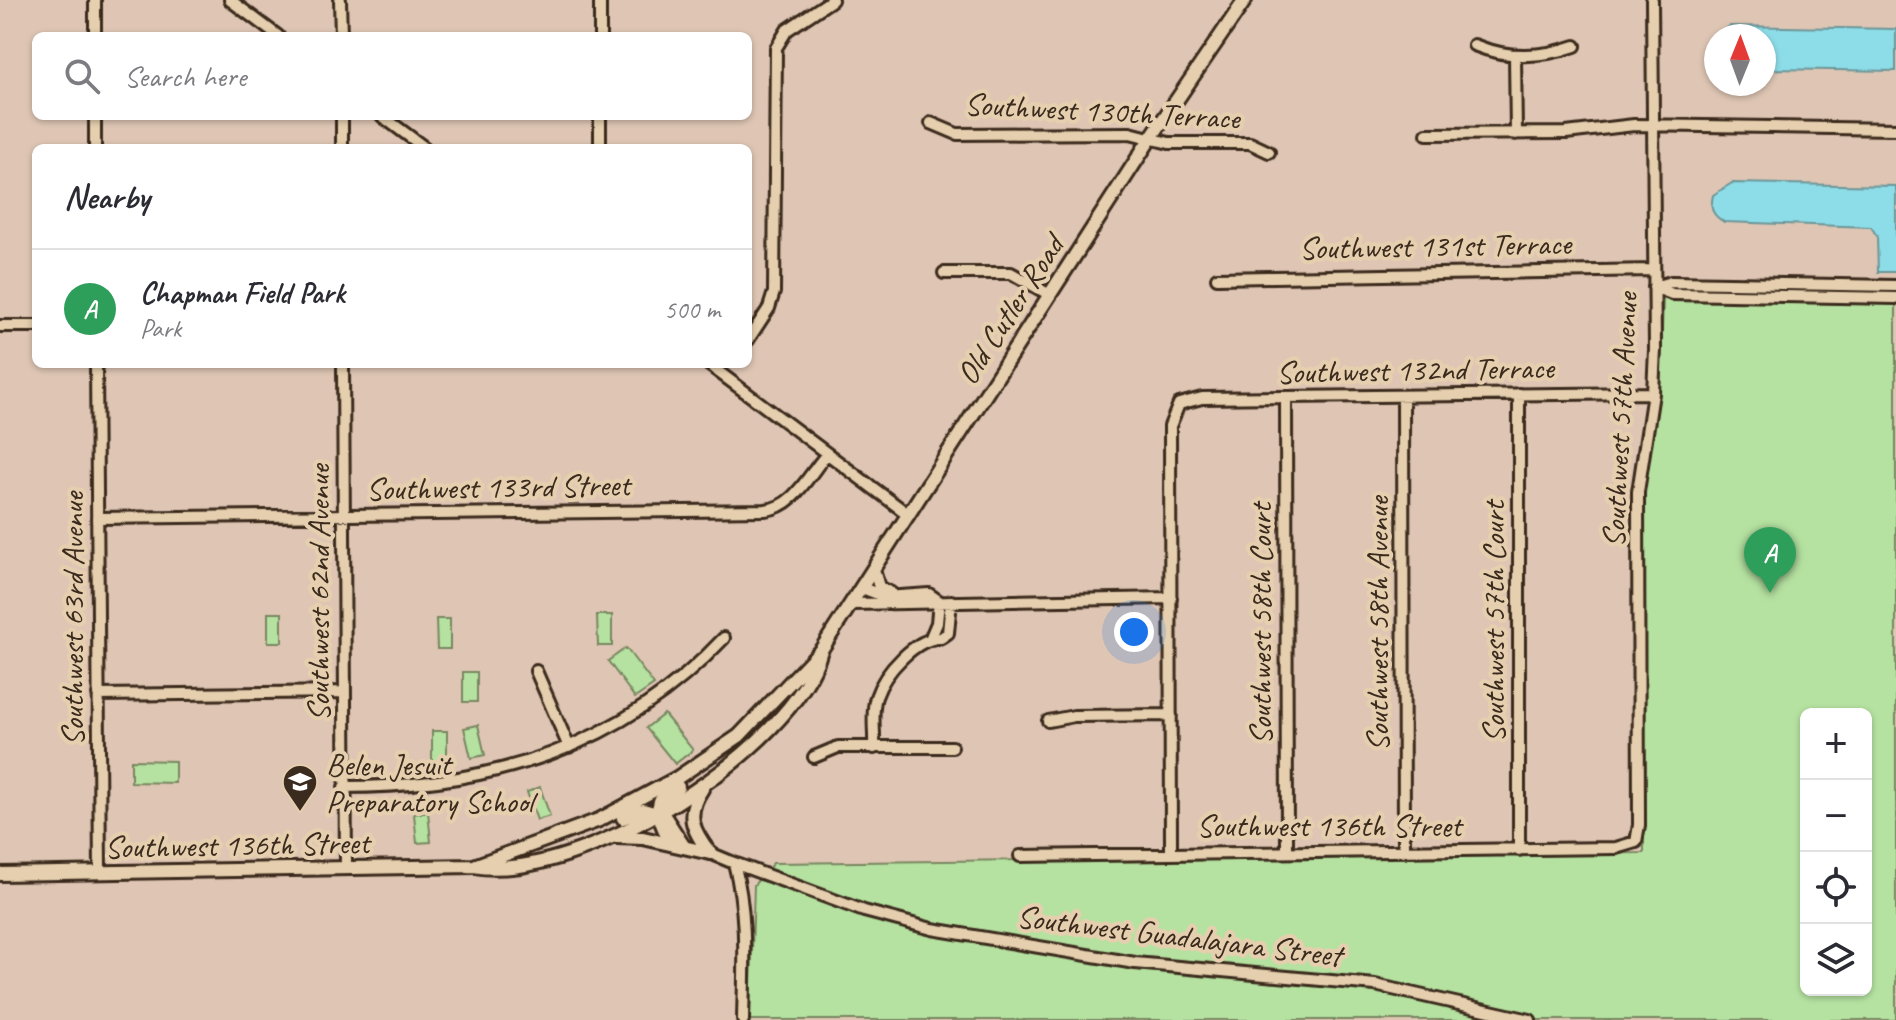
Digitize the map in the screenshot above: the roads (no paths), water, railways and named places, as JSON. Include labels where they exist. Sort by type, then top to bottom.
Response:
[{"type":"main road","name":"Old Cutler Road","points":[[648,796],[739,736],[821,650],[1150,139],[1245,0]]},
{"type":"main road","name":"Old Cutler Road","points":[[657,814],[704,786],[745,752],[782,712],[813,671],[821,650]]},
{"type":"main road","points":[[523,849],[576,838],[637,811],[649,810],[657,814],[658,805],[665,796],[713,763],[739,736]]},
{"type":"main road","points":[[704,786],[694,800],[691,819],[696,834],[710,853]]},
{"type":"main road","name":"Southwest 136th Street","points":[[474,866],[490,857],[523,849],[599,820],[648,796]]},
{"type":"main road","name":"Southwest 136th Street","points":[[0,874],[514,866],[616,837],[657,814]]},
{"type":"main road","points":[[616,837],[643,838],[710,853]]},
{"type":"street","points":[[95,0],[95,32]]},
{"type":"street","points":[[230,0],[273,32]]},
{"type":"street","points":[[340,0],[341,32]]},
{"type":"street","points":[[600,0],[600,32]]},
{"type":"street","points":[[752,334],[765,316],[774,292],[776,48],[787,30],[832,0]]},
{"type":"street","name":"Southwest 57th Avenue","points":[[1636,842],[1639,825],[1638,492],[1653,393],[1652,0]]},
{"type":"street","points":[[1474,45],[1515,55],[1549,54],[1575,46]]},
{"type":"street","points":[[1515,55],[1516,134]]},
{"type":"street","points":[[95,120],[95,144]]},
{"type":"street","points":[[342,120],[342,144]]},
{"type":"street","points":[[387,120],[420,144]]},
{"type":"street","points":[[600,120],[600,144]]},
{"type":"street","name":"Southwest 130th Terrace","points":[[931,123],[957,134],[1130,133],[1169,143],[1250,143],[1269,152]]},
{"type":"street","points":[[1427,134],[1516,134],[1653,126],[1896,129]]},
{"type":"street","name":"Southwest 131st Terrace","points":[[1217,278],[1654,270]]},
{"type":"street","points":[[944,273],[1011,273],[1050,295]]},
{"type":"street","points":[[1654,287],[1671,282],[1896,286]]},
{"type":"street","points":[[1654,287],[1672,294],[1896,298]]},
{"type":"street","points":[[0,326],[32,326]]},
{"type":"street","name":"Southwest 63rd Avenue","points":[[96,368],[100,873]]},
{"type":"street","name":"Southwest 62nd Avenue","points":[[343,368],[346,869]]},
{"type":"street","points":[[713,368],[909,515]]},
{"type":"street","points":[[723,375],[727,368]]},
{"type":"street","name":"Southwest 132nd Terrace","points":[[1171,598],[1170,426],[1179,404],[1202,398],[1653,393]]},
{"type":"street","name":"Southwest 57th Court","points":[[1519,394],[1519,850]]},
{"type":"street","name":"Southwest 58th Avenue","points":[[1403,396],[1404,851]]},
{"type":"street","name":"Southwest 58th Court","points":[[1286,397],[1287,852]]},
{"type":"street","name":"Southwest 133rd Street","points":[[97,518],[772,509],[789,501],[827,454]]},
{"type":"street","points":[[874,570],[879,587],[897,594]]},
{"type":"street","points":[[862,588],[886,597],[929,594],[939,601]]},
{"type":"street","points":[[852,604],[1171,598],[1171,852]]},
{"type":"street","points":[[931,637],[939,616],[939,601]]},
{"type":"street","points":[[874,748],[875,701],[881,685],[919,642],[931,637],[941,638],[948,633],[951,601]]},
{"type":"street","points":[[344,787],[463,780],[569,747],[619,721],[663,692],[724,638]]},
{"type":"street","points":[[536,671],[569,747]]},
{"type":"street","points":[[98,695],[344,692]]},
{"type":"street","points":[[1048,721],[1074,716],[1171,715]]},
{"type":"street","points":[[814,757],[838,747],[952,747]]},
{"type":"street","name":"Southwest Guadalajara Street","points":[[657,814],[666,817],[684,845],[864,911],[932,929],[1135,963],[1387,987],[1530,1020]]},
{"type":"street","name":"Southwest 136th Street","points":[[1020,856],[1621,848],[1636,842]]},
{"type":"street","points":[[734,863],[745,911],[743,1020]]},
{"type":"water","points":[[1776,27],[1896,29],[1896,71],[1776,69]]},
{"type":"water","points":[[1732,183],[1896,186],[1896,272],[1878,272],[1877,236],[1871,227],[1724,222],[1713,211],[1713,195]]},
{"type":"place","name":"Chapman Field Park","points":[[1770,593]]},
{"type":"place","name":"Belen Jesuit Preparatory School","points":[[300,813]]}]
